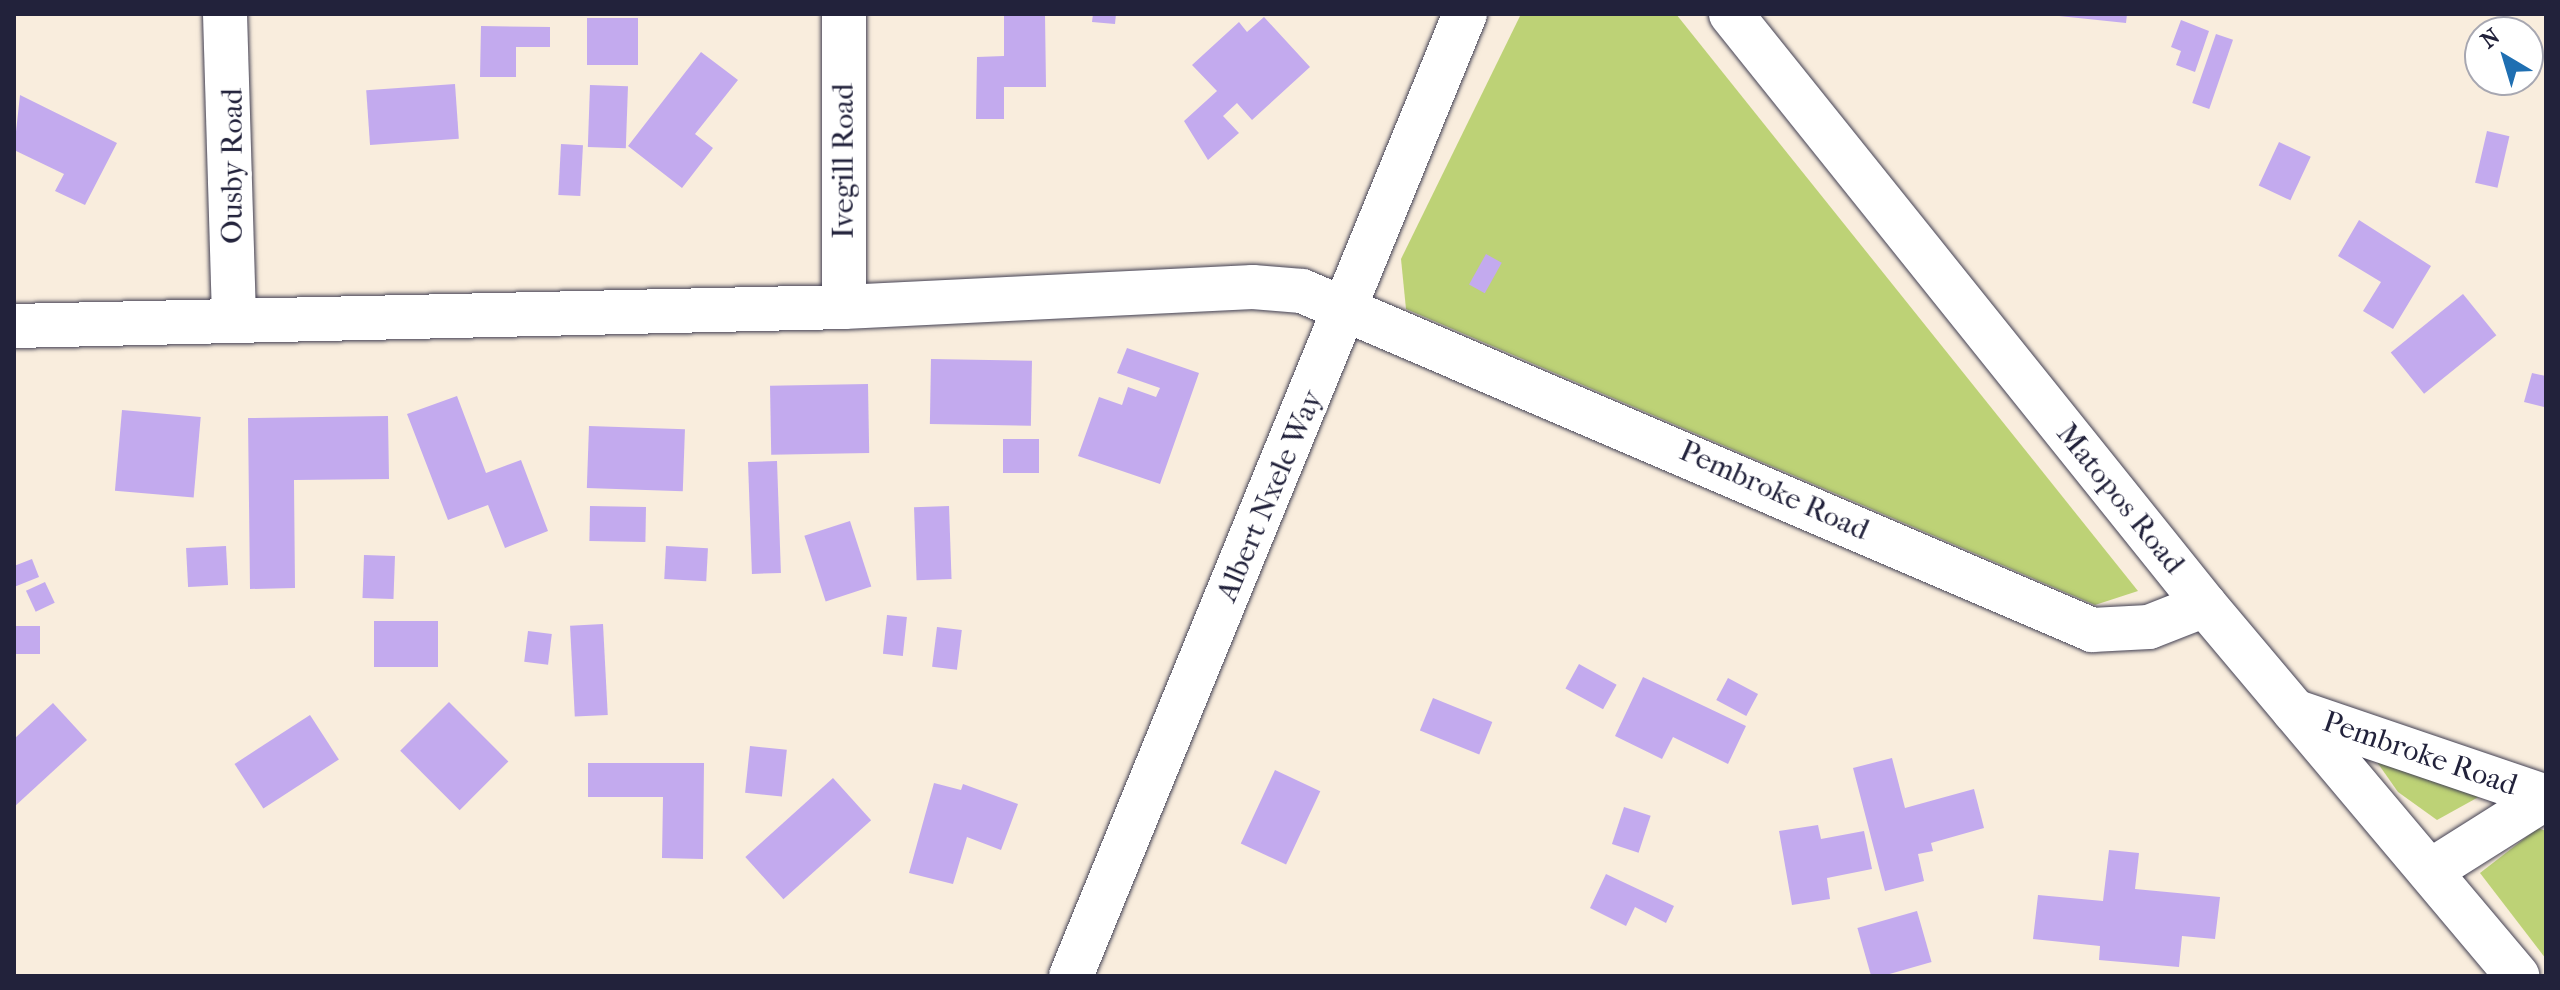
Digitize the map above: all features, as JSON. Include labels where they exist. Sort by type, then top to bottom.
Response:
[{"type":"street","name":"Ousby Road","points":[[225,14],[234,319]]},
{"type":"street","name":"Ivegill Road","points":[[844,14],[844,307]]},
{"type":"street","name":"Albert Nxele Way","points":[[1071,976],[1465,14]]},
{"type":"street","name":"Matopos Road","points":[[1731,14],[2205,605],[2517,976]]},
{"type":"street","name":"Pembroke Road","points":[[14,326],[844,307],[1253,287],[1348,306],[2092,630],[2149,627],[2205,605]]},
{"type":"street","name":"Pembroke Road","points":[[2294,711],[2546,798]]},
{"type":"street","name":"Pembroke Road","points":[[2430,871],[2546,798]]},
{"type":"green space","points":[[1521,14],[1676,14],[2138,591],[2095,605],[1406,309],[1401,259]]},
{"type":"green space","points":[[2372,755],[2484,794],[2437,820],[2398,792]]},
{"type":"green space","points":[[2538,828],[2546,831],[2546,959],[2480,873]]},
{"type":"building","points":[[1004,14],[1045,14],[1046,87],[1004,87],[1004,119],[976,119],[977,57],[1004,56]]},
{"type":"building","points":[[1093,14],[1116,14],[1115,24],[1092,22]]},
{"type":"building","points":[[2040,14],[2127,14],[2126,23]]},
{"type":"building","points":[[1264,17],[1310,67],[1252,120],[1237,103],[1223,116],[1239,133],[1208,160],[1184,121],[1217,91],[1192,65],[1239,22],[1247,32]]},
{"type":"building","points":[[587,18],[638,18],[638,65],[587,65]]},
{"type":"building","points":[[2181,20],[2209,31],[2195,72],[2176,65],[2181,51],[2171,47]]},
{"type":"building","points":[[481,26],[550,27],[550,47],[516,47],[516,77],[480,77]]},
{"type":"building","points":[[2216,34],[2233,40],[2209,109],[2192,103]]},
{"type":"building","points":[[701,52],[738,80],[695,134],[713,148],[682,188],[628,146]]},
{"type":"building","points":[[455,84],[459,139],[370,145],[366,90]]},
{"type":"building","points":[[590,85],[628,86],[626,148],[588,147]]},
{"type":"building","points":[[20,95],[117,143],[85,205],[55,191],[64,174],[14,150]]},
{"type":"building","points":[[2487,131],[2509,136],[2497,188],[2475,183]]},
{"type":"building","points":[[2279,142],[2311,157],[2290,200],[2259,186]]},
{"type":"building","points":[[561,144],[583,145],[580,196],[558,195]]},
{"type":"building","points":[[2359,220],[2431,266],[2393,329],[2363,311],[2381,282],[2338,256]]},
{"type":"building","points":[[1486,254],[1502,263],[1485,293],[1469,285]]},
{"type":"building","points":[[2463,294],[2496,335],[2424,394],[2391,353]]},
{"type":"building","points":[[1127,348],[1199,373],[1160,484],[1078,456],[1099,397],[1122,405],[1128,387],[1156,397],[1160,388],[1117,373]]},
{"type":"building","points":[[931,359],[1032,361],[1031,426],[930,424]]},
{"type":"building","points":[[2532,373],[2546,376],[2544,407],[2524,402]]},
{"type":"building","points":[[868,384],[869,453],[771,455],[770,386]]},
{"type":"building","points":[[457,396],[486,473],[521,460],[548,531],[505,548],[488,505],[448,520],[407,414]]},
{"type":"building","points":[[122,410],[201,417],[194,498],[115,491]]},
{"type":"building","points":[[388,416],[389,479],[294,480],[295,588],[250,589],[248,418]]},
{"type":"building","points":[[589,426],[685,429],[683,491],[587,488]]},
{"type":"building","points":[[1003,439],[1039,439],[1039,473],[1003,473]]},
{"type":"building","points":[[777,461],[781,573],[752,574],[748,462]]},
{"type":"building","points":[[590,506],[646,507],[645,542],[589,541]]},
{"type":"building","points":[[949,506],[952,579],[917,580],[914,507]]},
{"type":"building","points":[[850,521],[871,587],[826,601],[804,536]]},
{"type":"building","points":[[226,546],[228,585],[188,587],[186,548]]},
{"type":"building","points":[[666,546],[708,548],[706,581],[664,579]]},
{"type":"building","points":[[364,555],[395,556],[393,599],[362,598]]},
{"type":"building","points":[[32,559],[39,577],[14,587],[14,566]]},
{"type":"building","points":[[45,582],[55,603],[36,612],[26,591]]},
{"type":"building","points":[[887,615],[907,617],[903,656],[883,654]]},
{"type":"building","points":[[374,621],[438,621],[438,667],[374,667]]},
{"type":"building","points":[[603,624],[608,715],[575,717],[570,626]]},
{"type":"building","points":[[14,626],[40,626],[40,654],[14,654]]},
{"type":"building","points":[[937,627],[962,630],[957,670],[932,667]]},
{"type":"building","points":[[528,631],[552,634],[548,665],[524,662]]},
{"type":"building","points":[[1579,664],[1617,685],[1603,709],[1565,688]]},
{"type":"building","points":[[1643,677],[1746,726],[1728,764],[1673,737],[1662,759],[1615,736]]},
{"type":"building","points":[[1728,678],[1758,694],[1746,716],[1716,700]]},
{"type":"building","points":[[1433,698],[1492,722],[1479,754],[1420,730]]},
{"type":"building","points":[[449,702],[508,761],[460,810],[400,751]]},
{"type":"building","points":[[53,703],[87,740],[14,807],[14,739]]},
{"type":"building","points":[[310,715],[339,759],[263,808],[235,764]]},
{"type":"building","points":[[750,746],[787,750],[782,797],[745,793]]},
{"type":"building","points":[[1892,758],[1905,808],[1974,789],[1984,828],[1931,843],[1933,851],[1918,854],[1924,881],[1885,891],[1853,768]]},
{"type":"building","points":[[588,763],[704,763],[703,859],[662,858],[663,797],[588,797]]},
{"type":"building","points":[[1275,770],[1320,791],[1286,865],[1241,843]]},
{"type":"building","points":[[833,778],[871,820],[783,899],[745,857]]},
{"type":"building","points":[[934,783],[961,790],[963,784],[1018,804],[1001,850],[967,837],[953,884],[909,873]]},
{"type":"building","points":[[1624,807],[1651,816],[1639,853],[1612,844]]},
{"type":"building","points":[[1818,825],[1821,839],[1864,831],[1872,869],[1827,878],[1830,899],[1792,905],[1779,831]]},
{"type":"building","points":[[2109,850],[2139,853],[2135,889],[2220,897],[2215,939],[2182,936],[2179,967],[2099,960],[2100,946],[2033,939],[2038,895],[2103,901]]},
{"type":"building","points":[[1606,874],[1674,906],[1666,923],[1635,907],[1626,926],[1590,908]]},
{"type":"building","points":[[1917,911],[1932,962],[1883,976],[1871,976],[1857,928]]}]
